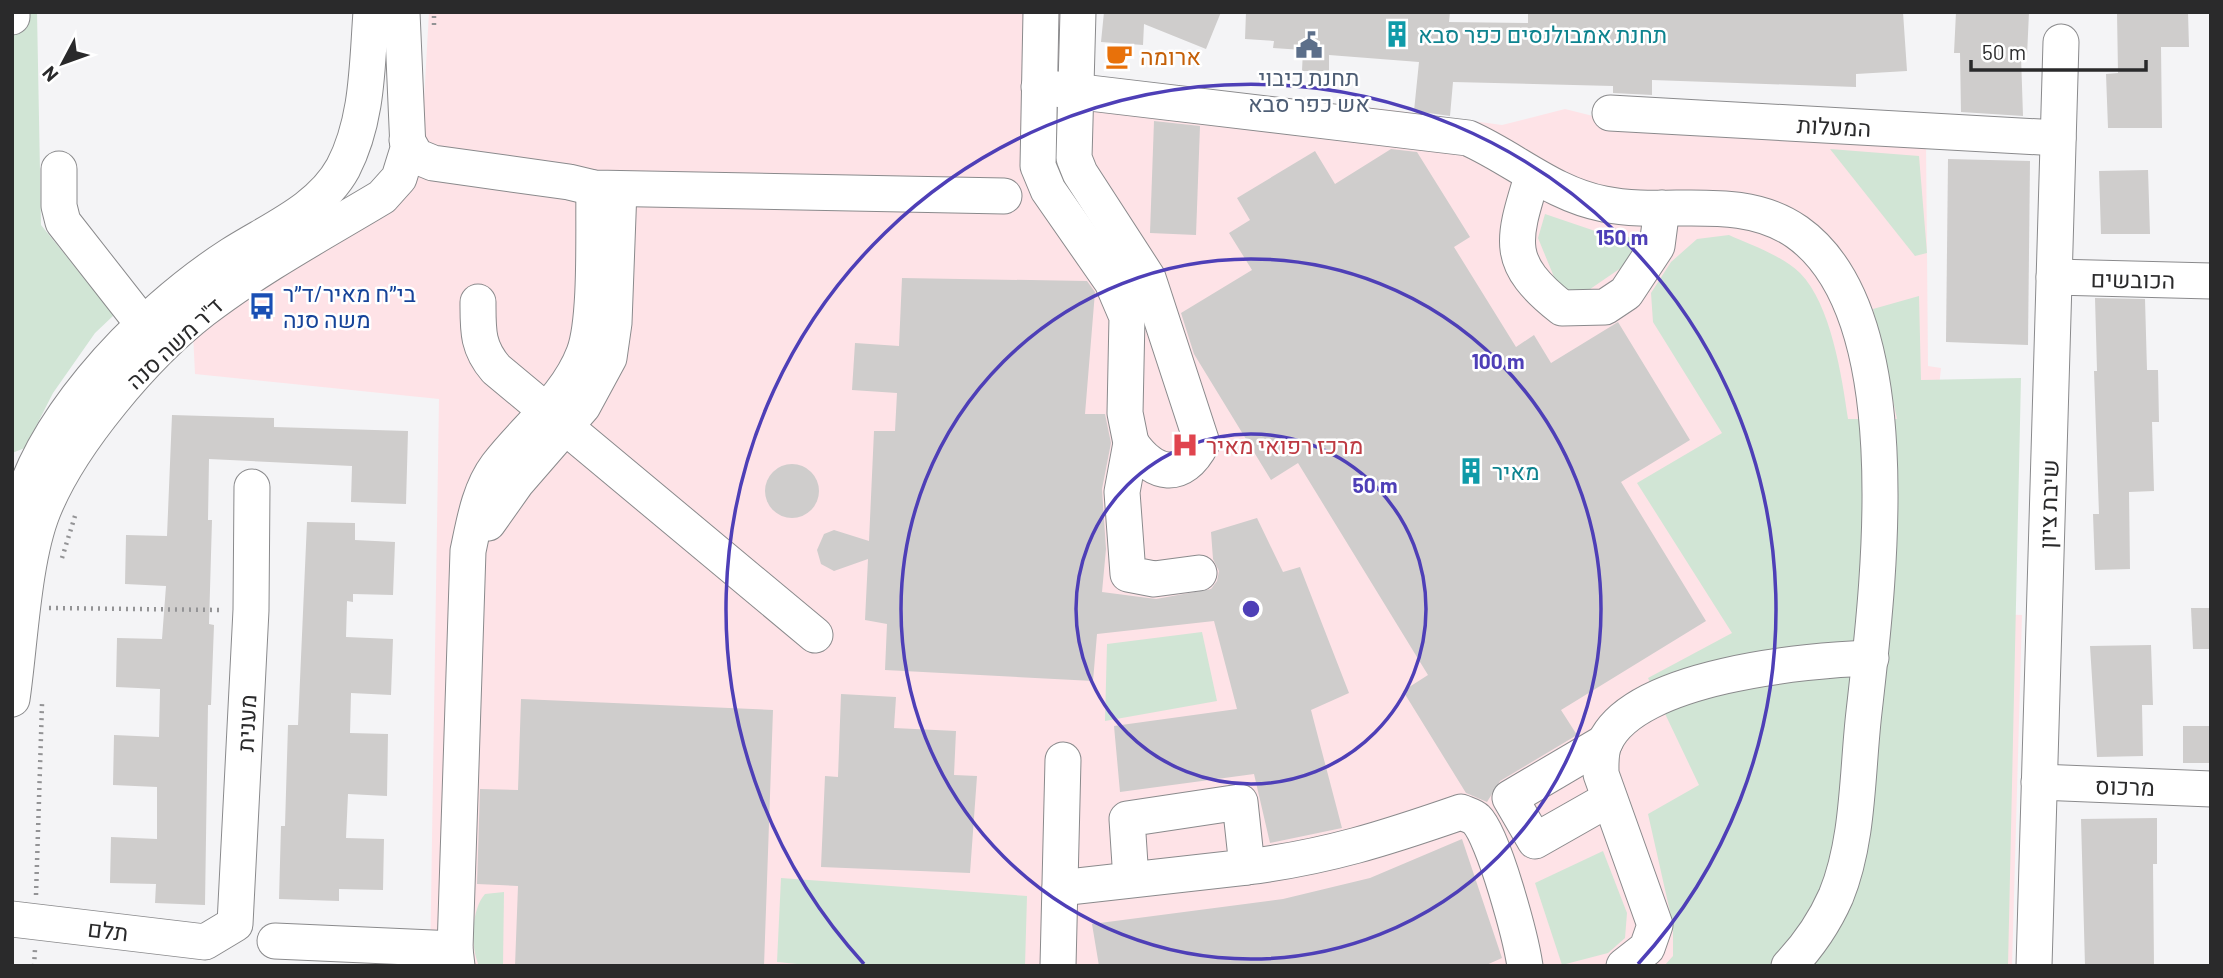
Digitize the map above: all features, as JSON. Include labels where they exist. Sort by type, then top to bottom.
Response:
[{"type":"street","points":[[12,12],[12,18]]},
{"type":"street","name":"ד\"ר משה סנה","points":[[27,699],[43,608],[33,549],[43,512],[54,489],[80,444],[106,409],[184,288],[296,216],[329,189],[356,138],[364,107],[371,12]]},
{"type":"street","points":[[402,12],[403,159]]},
{"type":"street","points":[[1041,12],[1038,166],[1048,190],[1112,282],[1127,317],[1125,413],[1131,443],[1122,492],[1128,574],[1154,579],[1199,573]]},
{"type":"street","points":[[1078,12],[1074,158],[1080,173],[1148,278],[1202,443],[1193,460],[1175,468],[1158,470],[1143,461],[1131,443]]},
{"type":"street","name":"שיבת ציון","points":[[2034,966],[2061,42]]},
{"type":"street","points":[[1039,87],[1468,138],[1495,150],[1532,177],[1602,204],[1634,209],[1736,210],[1771,219],[1797,232],[1818,251],[1835,271],[1849,297],[1864,345],[1876,412],[1880,540],[1871,658],[1848,858],[1828,913],[1802,952],[1789,966]]},
{"type":"street","points":[[364,107],[403,159],[416,185],[554,197],[606,188],[1004,196]]},
{"type":"street","name":"המעלות","points":[[1609,113],[2058,138]]},
{"type":"street","points":[[329,189],[349,176],[403,159]]},
{"type":"street","name":"ד\"ר משה סנה","points":[[12,548],[20,491],[59,424],[83,391],[153,337],[202,311],[246,280],[382,197],[403,159]]},
{"type":"street","points":[[60,169],[59,206],[63,222],[153,337]]},
{"type":"street","points":[[1532,177],[1518,221],[1517,245],[1521,263],[1533,285],[1562,308],[1605,307],[1626,293],[1657,246],[1662,208]]},
{"type":"street","points":[[275,940],[456,958],[468,551],[517,482],[556,418],[583,406],[609,358],[614,323],[606,188]]},
{"type":"street","name":"הכובשים","points":[[2054,277],[2211,281]]},
{"type":"street","points":[[478,302],[478,340],[484,355],[512,384],[815,635]]},
{"type":"street","name":"מענית","points":[[205,942],[235,924],[251,610],[252,487]]},
{"type":"street","points":[[1609,799],[1535,841],[1510,798],[1605,742],[1639,706],[1680,689],[1810,660],[1871,658]]},
{"type":"street","points":[[1605,742],[1601,774],[1655,925],[1647,948],[1624,966]]},
{"type":"street","points":[[1058,966],[1063,760]]},
{"type":"street","name":"מרכוס","points":[[2039,782],[2211,789]]},
{"type":"street","points":[[1131,880],[1127,819],[1240,802],[1247,867]]},
{"type":"street","points":[[1060,888],[1304,860],[1366,845],[1461,812],[1476,818],[1488,840],[1522,947],[1525,966]]},
{"type":"street","name":"תלם","points":[[24,920],[205,942]]},
{"type":"path","points":[[58,571],[77,509]]},
{"type":"path","points":[[43,608],[251,610]]},
{"type":"path","points":[[27,699],[24,920],[34,966]]},
{"type":"shaded area","name":"מרכז רפואי מאיר","points":[[429,12],[1088,12],[1088,81],[1384,109],[1502,125],[1565,109],[1609,120],[1926,142],[1928,366],[1941,368],[1928,491],[1923,612],[2022,615],[2012,966],[430,966],[439,399],[195,374],[193,333],[387,209],[422,136]]},
{"type":"green space","points":[[12,12],[37,12],[41,225],[114,315],[95,333],[53,393],[25,448],[12,453]]},
{"type":"green space","points":[[1830,149],[1919,156],[1927,253],[1915,256]]},
{"type":"green space","points":[[1545,214],[1601,233],[1622,232],[1636,243],[1631,261],[1580,296],[1559,289],[1538,238]]},
{"type":"green space","points":[[1729,235],[1784,261],[1811,286],[1820,303],[1833,342],[1848,419],[1897,419],[1873,309],[1919,296],[1921,380],[2021,378],[2008,966],[1664,966],[1673,956],[1673,925],[1648,814],[1699,785],[1648,678],[1732,633],[1637,483],[1722,433],[1653,322],[1651,293],[1671,262],[1697,239]]},
{"type":"green space","points":[[1202,632],[1217,701],[1105,721],[1107,644]]},
{"type":"green space","points":[[1603,851],[1627,913],[1625,938],[1608,953],[1562,965],[1535,883]]},
{"type":"green space","points":[[781,878],[1027,896],[1025,966],[817,966],[777,962]]},
{"type":"green space","points":[[504,892],[503,966],[479,966],[473,939],[477,909],[485,894]]},
{"type":"building","points":[[1104,12],[1221,12],[1206,49],[1144,24],[1143,45],[1101,42]]},
{"type":"building","points":[[1246,12],[1450,12],[1449,22],[1528,23],[1528,12],[1903,12],[1907,71],[1856,74],[1856,87],[1652,80],[1652,95],[1613,93],[1613,86],[1453,82],[1450,116],[1414,111],[1419,62],[1329,55],[1329,71],[1302,71],[1303,50],[1273,48],[1274,41],[1245,39]]},
{"type":"building","points":[[1956,12],[2029,12],[2027,56],[2021,56],[2023,116],[1961,112],[1960,53],[1954,53]]},
{"type":"building","points":[[2117,12],[2188,12],[2189,47],[2161,47],[2162,128],[2108,128],[2106,74],[2118,73]]},
{"type":"building","points":[[1154,121],[1200,126],[1196,235],[1150,233]]},
{"type":"building","name":"מאיר","points":[[1391,149],[1417,152],[1470,237],[1454,247],[1516,347],[1534,335],[1551,363],[1618,322],[1690,440],[1621,482],[1706,621],[1561,710],[1577,735],[1500,781],[1487,802],[1466,793],[1403,691],[1428,675],[1298,463],[1271,480],[1194,354],[1181,313],[1252,270],[1229,233],[1250,220],[1237,198],[1315,151],[1335,184]]},
{"type":"building","points":[[1948,159],[2030,161],[2028,345],[1946,342]]},
{"type":"building","points":[[2148,170],[2150,234],[2101,234],[2099,171]]},
{"type":"building","points":[[902,278],[1087,281],[1095,292],[1085,414],[1105,414],[1111,443],[1102,489],[1106,549],[1102,592],[1156,599],[1211,589],[1217,581],[1219,571],[1213,559],[1211,532],[1257,518],[1283,572],[1300,567],[1349,693],[1311,710],[1342,828],[1270,843],[1254,774],[1120,792],[1114,726],[1237,709],[1214,621],[1097,634],[1093,681],[885,670],[887,624],[865,620],[868,559],[834,571],[821,564],[817,550],[824,534],[834,530],[869,541],[874,431],[895,431],[897,393],[852,390],[855,343],[899,346]]},
{"type":"building","points":[[2095,298],[2145,299],[2147,370],[2158,370],[2159,422],[2152,422],[2154,491],[2129,492],[2130,569],[2095,570],[2093,514],[2099,514],[2094,371],[2097,371]]},
{"type":"building","points":[[172,415],[274,418],[274,427],[408,431],[406,504],[351,502],[352,466],[209,459],[208,520],[212,520],[209,624],[214,625],[211,705],[208,705],[205,905],[155,903],[156,884],[110,883],[111,837],[157,839],[157,787],[113,785],[114,735],[159,737],[160,689],[116,687],[117,638],[162,639],[166,586],[125,584],[126,535],[167,536]]},
{"type":"building","points":[[792,464],[811,472],[819,491],[811,510],[792,518],[773,510],[765,491],[773,472]]},
{"type":"building","points":[[307,522],[355,523],[355,540],[395,542],[393,595],[353,594],[353,602],[347,601],[346,637],[393,639],[391,695],[351,693],[350,733],[388,734],[387,796],[348,794],[346,838],[384,839],[383,890],[339,889],[339,901],[279,899],[281,826],[285,826],[288,725],[298,725]]},
{"type":"building","points":[[2191,608],[2211,608],[2211,649],[2193,649]]},
{"type":"building","points":[[2151,645],[2153,705],[2142,705],[2143,756],[2097,757],[2090,646]]},
{"type":"building","points":[[841,694],[896,697],[894,728],[956,731],[954,775],[977,776],[970,873],[821,867],[825,776],[838,777]]},
{"type":"building","points":[[521,699],[773,710],[764,966],[515,966],[518,886],[477,884],[480,789],[518,790]]},
{"type":"building","points":[[2183,726],[2211,726],[2211,763],[2183,763]]},
{"type":"building","points":[[2157,818],[2157,864],[2153,864],[2154,966],[2085,966],[2081,819]]},
{"type":"building","points":[[1462,839],[1502,958],[1484,966],[1099,966],[1092,924],[1283,899],[1370,878]]},
{"type":"place","name":"תחנת אמבולנסים כפר סבא","points":[[1397,34]]},
{"type":"place","name":"תחנת כיבוי אש כפר סבא","points":[[1309,45]]},
{"type":"place","name":"ארומה","points":[[1119,56]]},
{"type":"place","name":"בי״ח מאיר/ד״ר משה סנה","points":[[262,306]]},
{"type":"place","name":"מרכז רפואי מאיר","points":[[1185,445]]},
{"type":"place","name":"מאיר","points":[[1471,471]]}]
